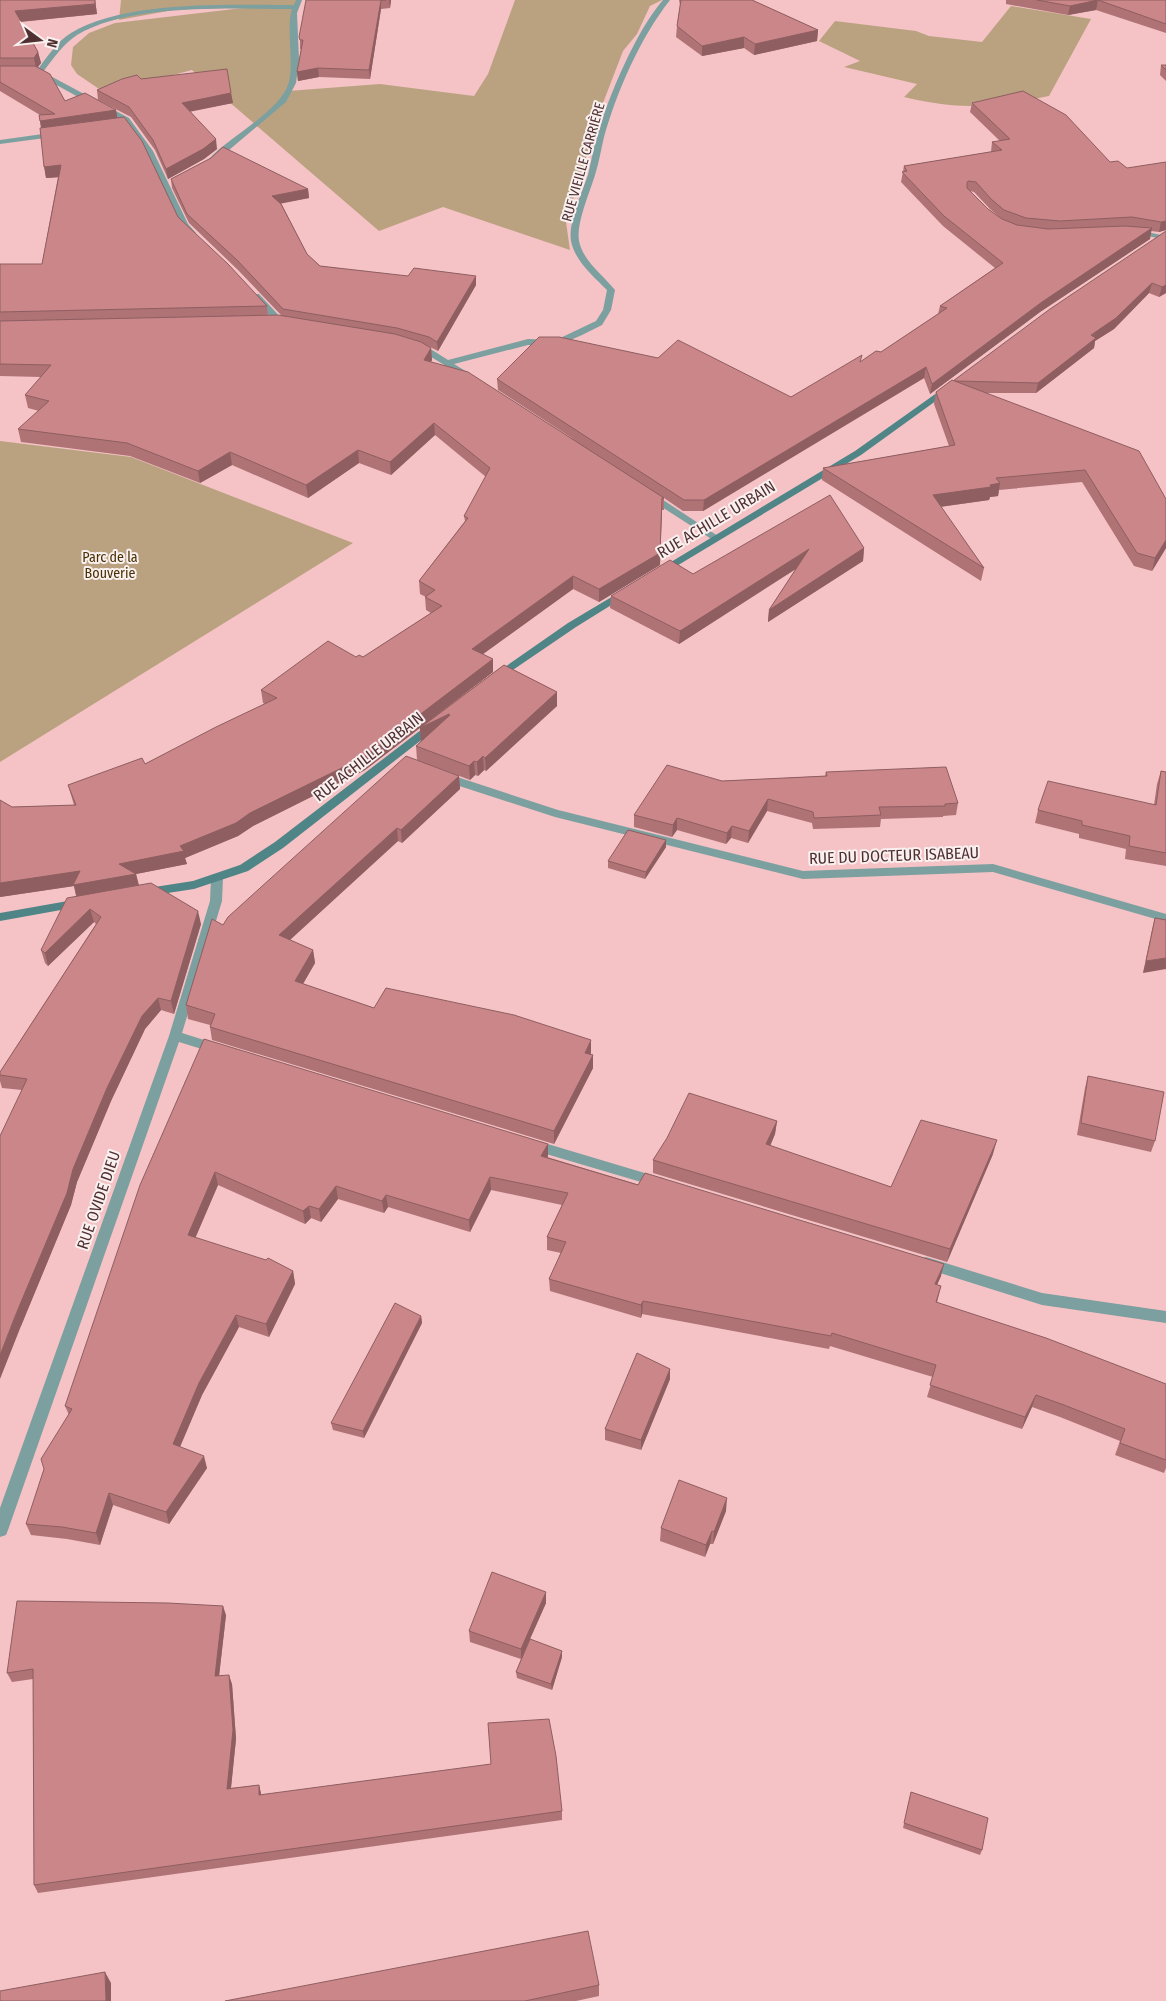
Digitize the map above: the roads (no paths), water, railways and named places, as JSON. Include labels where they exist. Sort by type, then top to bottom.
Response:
[{"type":"street","name":"RUE VIEILLE CARRIÈRE","points":[[448,364],[528,342],[557,342],[600,323],[607,310],[611,290],[584,261],[575,241],[578,214],[592,172],[601,136],[627,66],[658,10],[668,0]]},
{"type":"street","points":[[39,73],[61,44],[76,32],[112,18],[182,10],[297,4],[294,13],[295,60],[292,83],[282,102],[208,163]]},
{"type":"street","points":[[29,73],[39,73],[126,120],[149,151],[167,185],[184,225],[197,238]]},
{"type":"street","points":[[118,125],[128,124]]},
{"type":"street","points":[[0,142],[69,132]]},
{"type":"street","points":[[167,185],[175,180]]},
{"type":"street","points":[[1124,230],[1164,235]]},
{"type":"street","points":[[1147,246],[1164,235]]},
{"type":"street","points":[[247,287],[280,322]]},
{"type":"street","points":[[270,322],[290,324]]},
{"type":"street","points":[[404,344],[426,350],[482,385]]},
{"type":"street","name":"RUE ACHILLE URBAIN","points":[[655,575],[858,452],[957,382]]},
{"type":"street","points":[[640,489],[716,538]]},
{"type":"street","points":[[486,685],[572,625],[638,584]]},
{"type":"street","name":"RUE ACHILLE URBAIN","points":[[136,894],[186,887],[244,868],[264,856],[398,759],[446,716]]},
{"type":"street","name":"RUE DU DOCTEUR ISABEAU","points":[[430,772],[555,813],[803,875],[993,868],[1166,918]]},
{"type":"street","name":"RUE OVIDE DIEU","points":[[0,1530],[175,1036],[216,902],[217,878]]},
{"type":"street","points":[[0,918],[93,900]]},
{"type":"street","points":[[175,1036],[232,1053]]},
{"type":"street","points":[[518,1140],[670,1186]]},
{"type":"street","points":[[908,1258],[1042,1298],[1166,1317]]},
{"type":"park label","name":"Parc de la Bouverie","points":[[110,566]]}]
